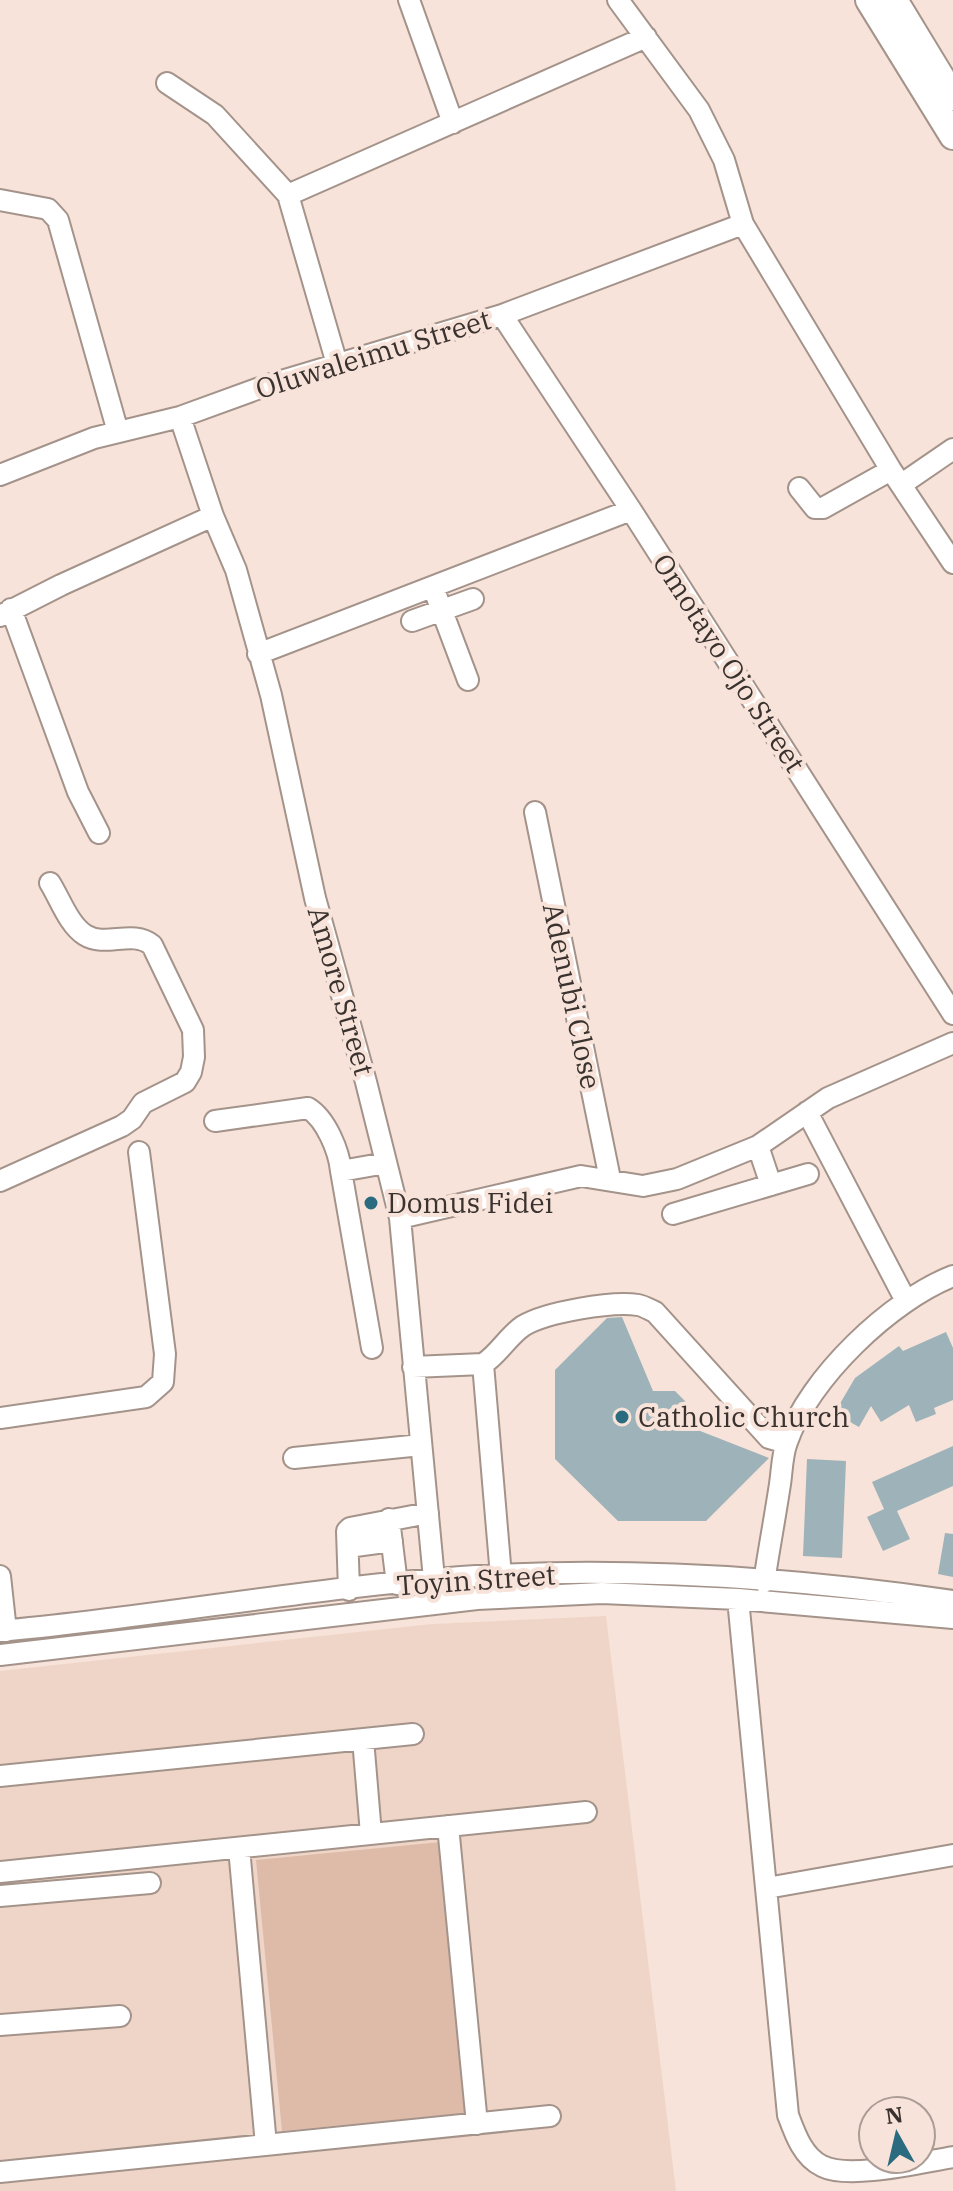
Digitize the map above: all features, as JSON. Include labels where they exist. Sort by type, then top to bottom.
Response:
[{"type":"main road","points":[[869,0],[953,136]]},
{"type":"main road","points":[[894,0],[945,66],[953,97]]},
{"type":"street","points":[[409,0],[453,123]]},
{"type":"street","points":[[618,0],[699,110],[724,160],[743,224],[896,477],[953,563]]},
{"type":"street","points":[[288,195],[646,37]]},
{"type":"street","points":[[167,83],[215,115],[288,195],[337,364]]},
{"type":"street","points":[[0,200],[48,209],[58,220],[118,432]]},
{"type":"street","name":"Oluwaleimu Street","points":[[0,475],[118,432],[180,417],[337,364],[502,315],[743,224]]},
{"type":"street","name":"Omotayo Ojo Street","points":[[502,315],[631,510],[953,1014]]},
{"type":"street","name":"Amore Street","points":[[180,417],[213,516],[236,570],[271,695],[315,898],[400,1218],[434,1579]]},
{"type":"street","points":[[799,488],[815,508],[823,508],[953,449]]},
{"type":"street","points":[[258,654],[631,510]]},
{"type":"street","points":[[99,833],[78,792],[5,613],[213,516]]},
{"type":"street","points":[[433,587],[468,680]]},
{"type":"street","points":[[412,621],[473,599]]},
{"type":"street","name":"Adenubi Close","points":[[535,812],[610,1179]]},
{"type":"street","points":[[0,1181],[122,1126],[132,1119],[143,1103],[185,1082],[194,1057],[193,1030],[152,945],[145,939],[102,940],[87,937],[76,927],[50,883]]},
{"type":"street","points":[[400,1218],[581,1176],[643,1186],[677,1179],[758,1146],[828,1098],[953,1043]]},
{"type":"street","points":[[215,1121],[308,1108],[319,1118],[338,1155],[372,1348]]},
{"type":"street","points":[[807,1112],[906,1301]]},
{"type":"street","points":[[758,1146],[771,1185]]},
{"type":"street","points":[[0,1418],[146,1397],[163,1382],[165,1354],[139,1152]]},
{"type":"street","points":[[341,1171],[386,1163]]},
{"type":"street","points":[[673,1214],[808,1174]]},
{"type":"street","points":[[764,1582],[786,1443],[815,1388],[869,1331],[906,1301],[953,1276]]},
{"type":"street","points":[[413,1367],[483,1364],[495,1356],[512,1335],[543,1317],[593,1307],[639,1305],[655,1312],[769,1438],[786,1443]]},
{"type":"street","points":[[483,1364],[501,1576]]},
{"type":"street","points":[[294,1458],[421,1445]]},
{"type":"street","points":[[349,1590],[347,1531],[350,1528],[428,1513]]},
{"type":"street","points":[[389,1519],[397,1584]]},
{"type":"street","points":[[348,1547],[392,1541]]},
{"type":"street","name":"Toyin Street","points":[[3,1631],[434,1579],[501,1576],[601,1573],[764,1582],[953,1601]]},
{"type":"street","points":[[0,1576],[3,1631]]},
{"type":"street","name":"Toyin Street","points":[[0,1655],[477,1599],[602,1593],[738,1599],[953,1618]]},
{"type":"street","points":[[738,1599],[788,2115],[797,2139],[809,2155],[824,2167],[862,2171],[953,2157]]},
{"type":"street","points":[[0,1776],[413,1734]]},
{"type":"street","points":[[363,1739],[371,1834]]},
{"type":"street","points":[[0,1872],[586,1812]]},
{"type":"street","points":[[448,1826],[477,2124]]},
{"type":"street","points":[[239,1848],[266,2145]]},
{"type":"street","points":[[767,1888],[953,1855]]},
{"type":"street","points":[[0,1896],[150,1883]]},
{"type":"street","points":[[0,2014],[0,2025],[120,2016]]},
{"type":"street","points":[[0,2172],[550,2116]]},
{"type":"shaded area","points":[[606,1616],[676,2191],[0,2191],[0,1671],[432,1624]]},
{"type":"shaded area","points":[[441,1842],[467,2113],[282,2131],[256,1860]]},
{"type":"building","name":"Catholic Church","points":[[622,1317],[653,1391],[675,1391],[690,1406],[690,1427],[769,1458],[706,1521],[618,1521],[555,1459],[555,1370],[607,1318]]},
{"type":"building","points":[[946,1332],[953,1348],[953,1400],[934,1408],[936,1414],[916,1422],[909,1405],[881,1422],[871,1406],[859,1427],[843,1418],[838,1407],[855,1378],[899,1346],[903,1351]]},
{"type":"building","points":[[953,1446],[953,1486],[897,1511],[910,1539],[883,1551],[867,1517],[884,1509],[872,1482]]},
{"type":"building","points":[[807,1459],[846,1461],[842,1558],[803,1556]]},
{"type":"building","points":[[945,1533],[953,1534],[953,1577],[938,1574]]},
{"type":"place","name":"Domus Fidei","points":[[371,1203]]},
{"type":"place","name":"Catholic Church","points":[[622,1417]]}]
